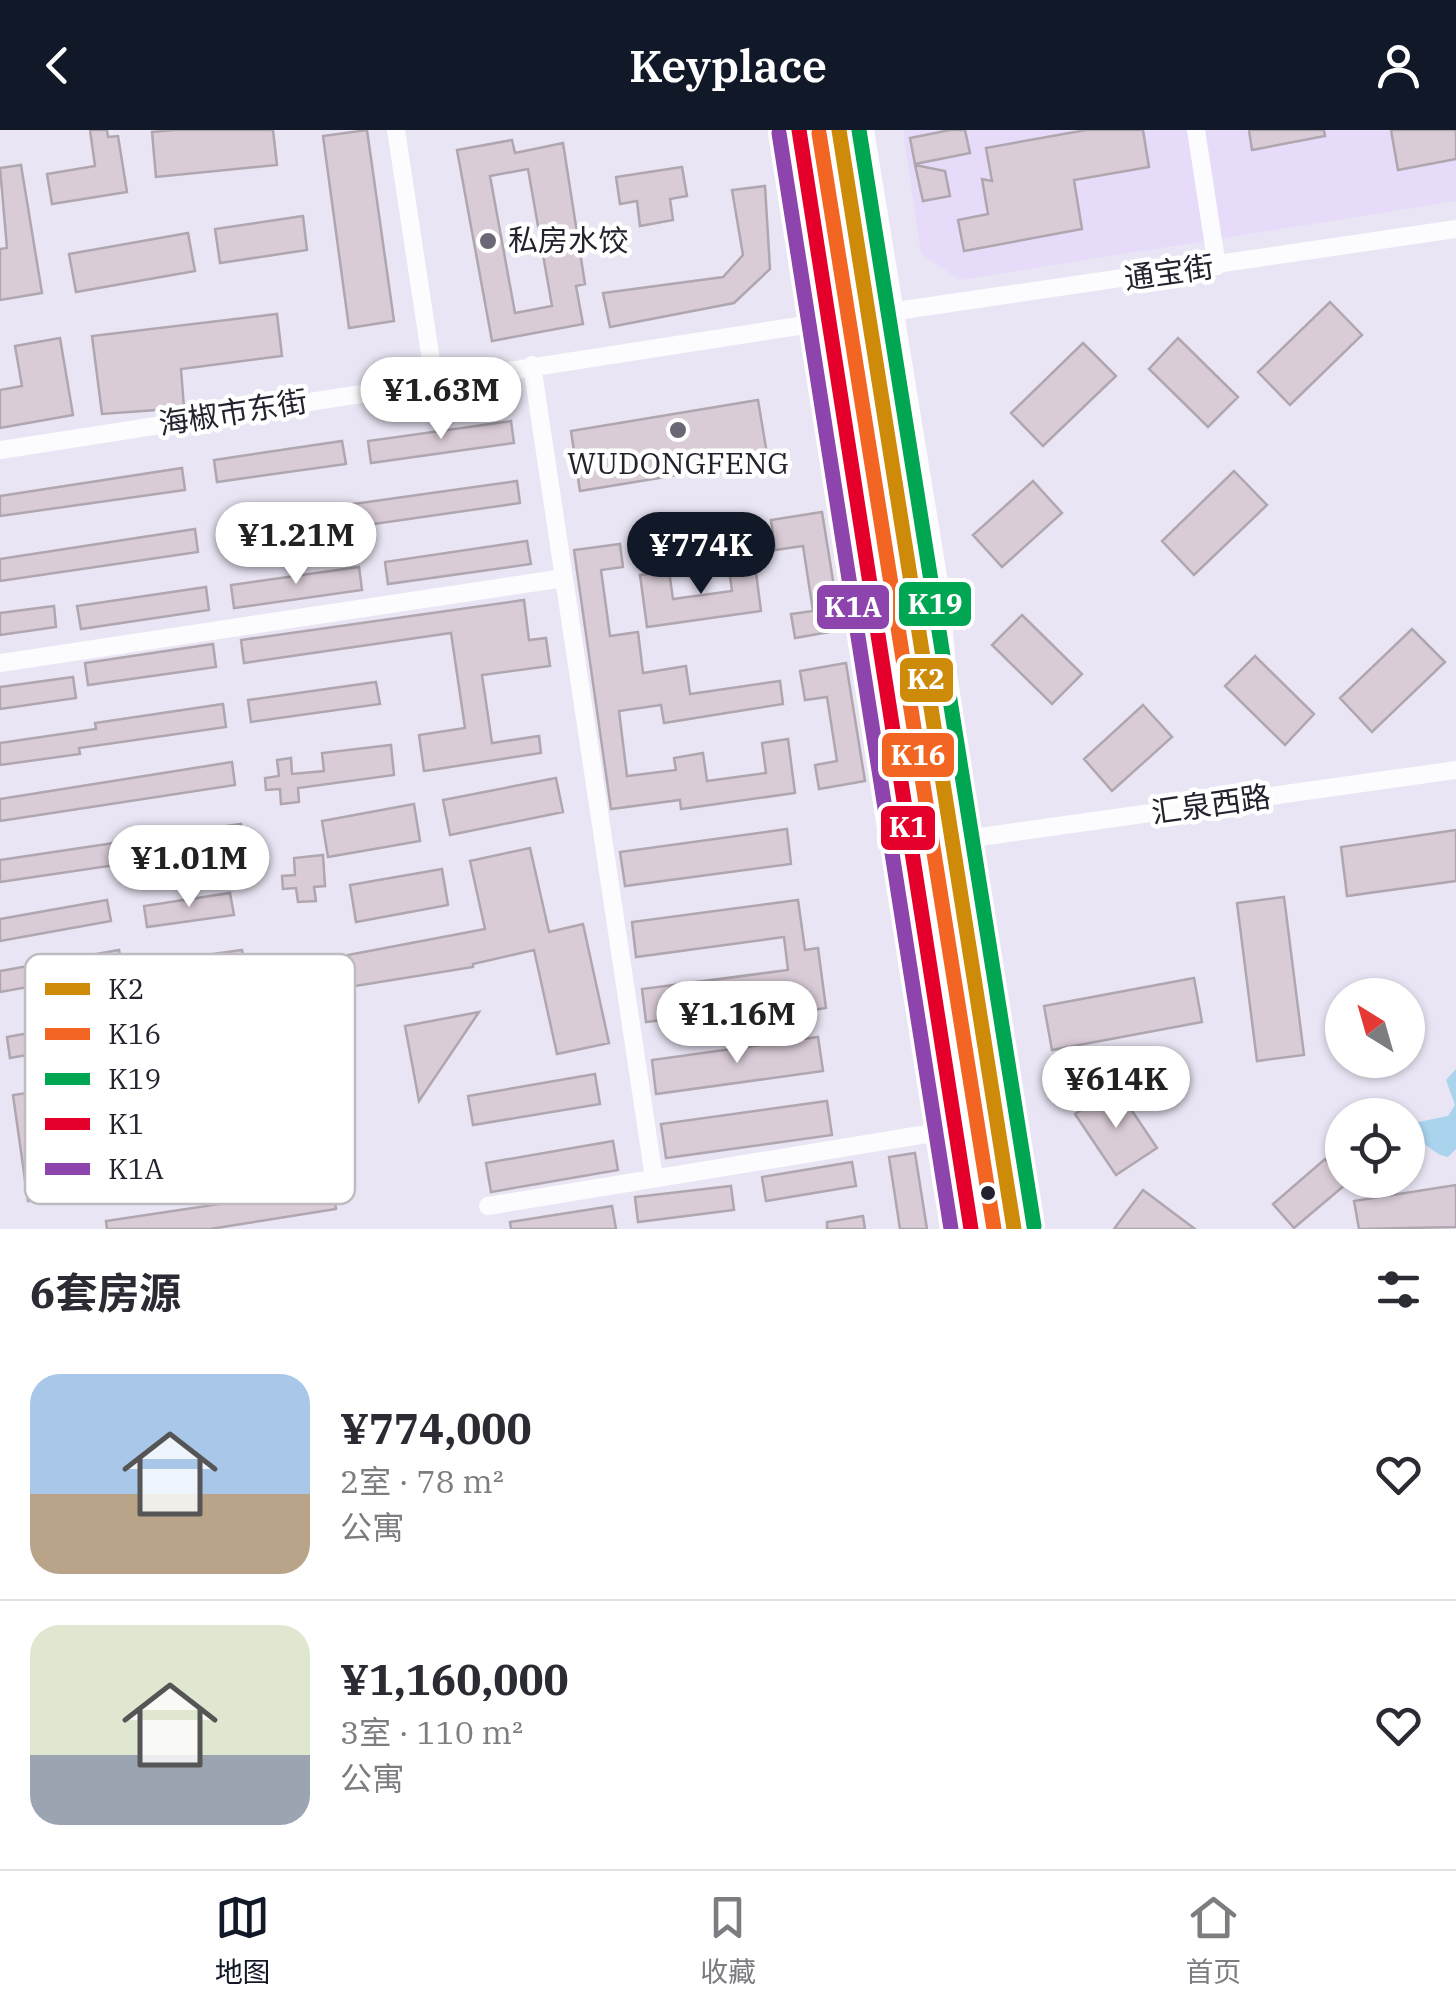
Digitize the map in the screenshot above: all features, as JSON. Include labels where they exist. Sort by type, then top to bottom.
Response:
[{"type":"highway","points":[[795,130],[790,175],[884,749],[949,840]]},
{"type":"highway","points":[[795,130],[971,1229]]},
{"type":"highway","points":[[839,130],[1012,1229]]},
{"type":"highway","points":[[860,130],[936,596],[949,840]]},
{"type":"main road","points":[[812,130],[842,319],[949,840]]},
{"type":"main road","points":[[852,130],[882,313],[949,840],[968,1127],[983,1229]]},
{"type":"street","points":[[396,130],[434,380]]},
{"type":"street","points":[[1196,130],[1217,266]]},
{"type":"street","name":"通宝街","points":[[882,313],[1456,229]]},
{"type":"street","name":"海椒市东街","points":[[0,450],[882,313]]},
{"type":"street","points":[[532,365],[654,1178]]},
{"type":"street","points":[[0,663],[564,578]]},
{"type":"street","name":"汇泉西路","points":[[949,840],[1456,770]]},
{"type":"street","points":[[488,1206],[968,1127]]},
{"type":"shaded area","points":[[903,130],[1456,130],[1456,201],[960,280],[921,254]]},
{"type":"water","points":[[1456,1069],[1456,1149],[1448,1157],[1425,1144],[1425,1121],[1448,1116],[1455,1105],[1446,1080]]},
{"type":"building","points":[[90,130],[107,130],[108,137],[118,136],[127,192],[52,204],[47,174],[95,166]]},
{"type":"building","points":[[273,130],[277,165],[156,177],[152,132]]},
{"type":"building","points":[[367,130],[394,321],[349,328],[323,136]]},
{"type":"building","points":[[965,130],[970,153],[915,164],[910,138]]},
{"type":"building","points":[[1086,130],[1143,130],[1149,167],[1074,180],[1082,229],[964,251],[958,220],[988,214],[982,179],[992,181],[986,148]]},
{"type":"building","points":[[1249,130],[1324,130],[1325,136],[1252,150]]},
{"type":"building","points":[[1391,130],[1456,130],[1456,159],[1398,170]]},
{"type":"building","points":[[512,140],[515,153],[563,143],[585,284],[576,286],[583,324],[492,341],[457,150]],"holes":[[[528,169],[552,306],[515,313],[490,176]]]},
{"type":"building","points":[[21,165],[42,293],[0,300],[0,249],[7,248],[0,168]]},
{"type":"building","points":[[915,165],[945,171],[950,196],[923,201]]},
{"type":"building","points":[[682,167],[687,196],[670,199],[673,220],[640,226],[637,201],[620,204],[616,177]]},
{"type":"building","points":[[765,186],[770,269],[734,303],[610,327],[603,293],[723,277],[743,255],[732,190]]},
{"type":"building","points":[[303,216],[307,250],[220,263],[215,229]]},
{"type":"building","points":[[188,233],[195,271],[76,292],[69,254]]},
{"type":"building","points":[[1330,302],[1362,335],[1290,405],[1258,372]]},
{"type":"building","points":[[277,314],[282,356],[181,369],[184,408],[102,414],[92,336]]},
{"type":"building","points":[[60,338],[73,415],[0,428],[0,390],[22,386],[15,346]]},
{"type":"building","points":[[1178,338],[1238,397],[1208,427],[1149,369]]},
{"type":"building","points":[[1083,343],[1116,376],[1043,446],[1011,413]]},
{"type":"building","points":[[758,400],[768,460],[580,491],[571,431]]},
{"type":"building","points":[[511,421],[514,443],[371,463],[368,441]]},
{"type":"building","points":[[342,441],[346,464],[217,482],[214,460]]},
{"type":"building","points":[[182,468],[185,490],[0,516],[0,496]]},
{"type":"building","points":[[1234,471],[1267,505],[1194,575],[1162,541]]},
{"type":"building","points":[[517,481],[520,503],[228,545],[225,522]]},
{"type":"building","points":[[1033,481],[1062,513],[1002,567],[973,535]]},
{"type":"building","points":[[822,512],[841,630],[795,638],[791,614],[813,611],[803,546],[775,550],[771,520]]},
{"type":"building","points":[[195,529],[198,552],[0,581],[0,559]]},
{"type":"building","points":[[527,541],[531,564],[388,584],[385,562]]},
{"type":"building","points":[[620,544],[623,567],[601,570],[610,636],[638,632],[643,673],[686,666],[690,694],[780,681],[783,704],[664,723],[661,705],[619,711],[627,776],[676,770],[674,758],[703,753],[707,781],[766,773],[762,743],[788,739],[795,793],[681,809],[680,800],[611,809],[574,550]]},
{"type":"building","points":[[754,557],[761,611],[647,627],[640,575],[669,571],[673,599],[732,591],[728,561]]},
{"type":"building","points":[[359,567],[362,590],[234,608],[231,585]]},
{"type":"building","points":[[206,587],[209,610],[81,629],[77,606]]},
{"type":"building","points":[[524,600],[529,640],[546,638],[550,666],[482,675],[492,743],[539,736],[541,753],[424,771],[419,735],[465,728],[451,633],[244,663],[241,640]]},
{"type":"building","points":[[54,606],[56,627],[0,635],[0,613]]},
{"type":"building","points":[[1022,615],[1082,674],[1052,704],[992,645]]},
{"type":"building","points":[[1412,629],[1445,662],[1372,732],[1340,698]]},
{"type":"building","points":[[213,644],[216,667],[88,685],[85,663]]},
{"type":"building","points":[[1255,656],[1314,714],[1285,745],[1225,686]]},
{"type":"building","points":[[846,663],[865,781],[819,789],[815,765],[837,761],[827,697],[805,700],[800,671]]},
{"type":"building","points":[[73,677],[76,698],[0,709],[0,687]]},
{"type":"building","points":[[376,682],[380,704],[251,722],[248,700]]},
{"type":"building","points":[[223,704],[226,727],[79,748],[80,754],[0,765],[0,743],[96,729],[95,723]]},
{"type":"building","points":[[1143,705],[1172,737],[1112,791],[1084,759]]},
{"type":"building","points":[[391,745],[394,775],[298,788],[299,802],[281,804],[280,789],[266,790],[265,778],[279,776],[277,760],[291,758],[292,774],[324,771],[322,753]]},
{"type":"building","points":[[232,762],[235,785],[0,821],[0,799]]},
{"type":"building","points":[[556,778],[563,812],[450,835],[443,800]]},
{"type":"building","points":[[414,804],[420,841],[328,857],[322,821]]},
{"type":"building","points":[[241,824],[244,846],[0,882],[0,860]]},
{"type":"building","points":[[787,829],[791,864],[625,886],[620,852]]},
{"type":"building","points":[[1456,830],[1456,881],[1347,896],[1341,847]]},
{"type":"building","points":[[530,848],[549,932],[583,924],[609,1043],[557,1054],[534,950],[473,967],[355,986],[353,954],[485,929],[470,861]]},
{"type":"building","points":[[323,855],[325,886],[314,887],[316,901],[298,902],[296,888],[283,889],[282,876],[295,875],[294,858]]},
{"type":"building","points":[[442,869],[448,905],[356,922],[350,885]]},
{"type":"building","points":[[230,893],[234,915],[147,927],[144,906]]},
{"type":"building","points":[[1284,897],[1304,1055],[1257,1061],[1237,903]]},
{"type":"building","points":[[107,900],[111,921],[0,941],[0,919]]},
{"type":"building","points":[[798,900],[805,950],[818,948],[826,1008],[795,1013],[793,1003],[646,1022],[642,989],[788,970],[784,937],[636,957],[632,922]]},
{"type":"building","points":[[25,967],[25,988],[0,992],[0,971]]},
{"type":"building","points":[[1194,978],[1202,1022],[1052,1050],[1044,1006]]},
{"type":"building","points":[[479,1012],[419,1101],[405,1026]]},
{"type":"building","points":[[25,1034],[25,1055],[10,1058],[7,1037]]},
{"type":"building","points":[[818,1037],[823,1071],[656,1094],[652,1060]]},
{"type":"building","points":[[595,1074],[600,1104],[473,1125],[468,1096]]},
{"type":"building","points":[[1116,1087],[1157,1148],[1116,1175],[1075,1114]]},
{"type":"building","points":[[25,1093],[25,1180],[13,1095]]},
{"type":"building","points":[[827,1101],[832,1135],[666,1158],[661,1124]]},
{"type":"building","points":[[613,1141],[618,1170],[491,1192],[486,1163]]},
{"type":"building","points":[[915,1153],[927,1229],[900,1229],[889,1157]]},
{"type":"building","points":[[1325,1159],[1325,1198],[1329,1198],[1294,1228],[1273,1204]]},
{"type":"building","points":[[852,1162],[856,1186],[766,1201],[762,1177]]},
{"type":"building","points":[[1456,1185],[1456,1227],[1359,1229],[1354,1201],[1425,1198],[1425,1190]]},
{"type":"building","points":[[731,1186],[734,1210],[638,1222],[635,1197]]},
{"type":"building","points":[[1143,1190],[1195,1229],[1114,1229]]},
{"type":"building","points":[[220,1204],[335,1204],[336,1209],[210,1229],[107,1229],[106,1221]]},
{"type":"building","points":[[612,1206],[616,1229],[511,1229],[510,1222]]},
{"type":"building","points":[[863,1216],[865,1229],[827,1229],[827,1222]]},
{"type":"transit line","name":"K1","points":[[799,130],[971,1229]]},
{"type":"transit line","name":"K2","points":[[839,130],[1014,1229]]},
{"type":"transit line","name":"K19","points":[[859,130],[1034,1226]]},
{"type":"transit line","name":"K1A","points":[[779,133],[951,1229]]},
{"type":"transit line","name":"K16","points":[[819,133],[994,1229]]},
{"type":"place","name":"私房水饺","points":[[488,241]]},
{"type":"place","name":"WUDONGFENG","points":[[678,430]]}]
